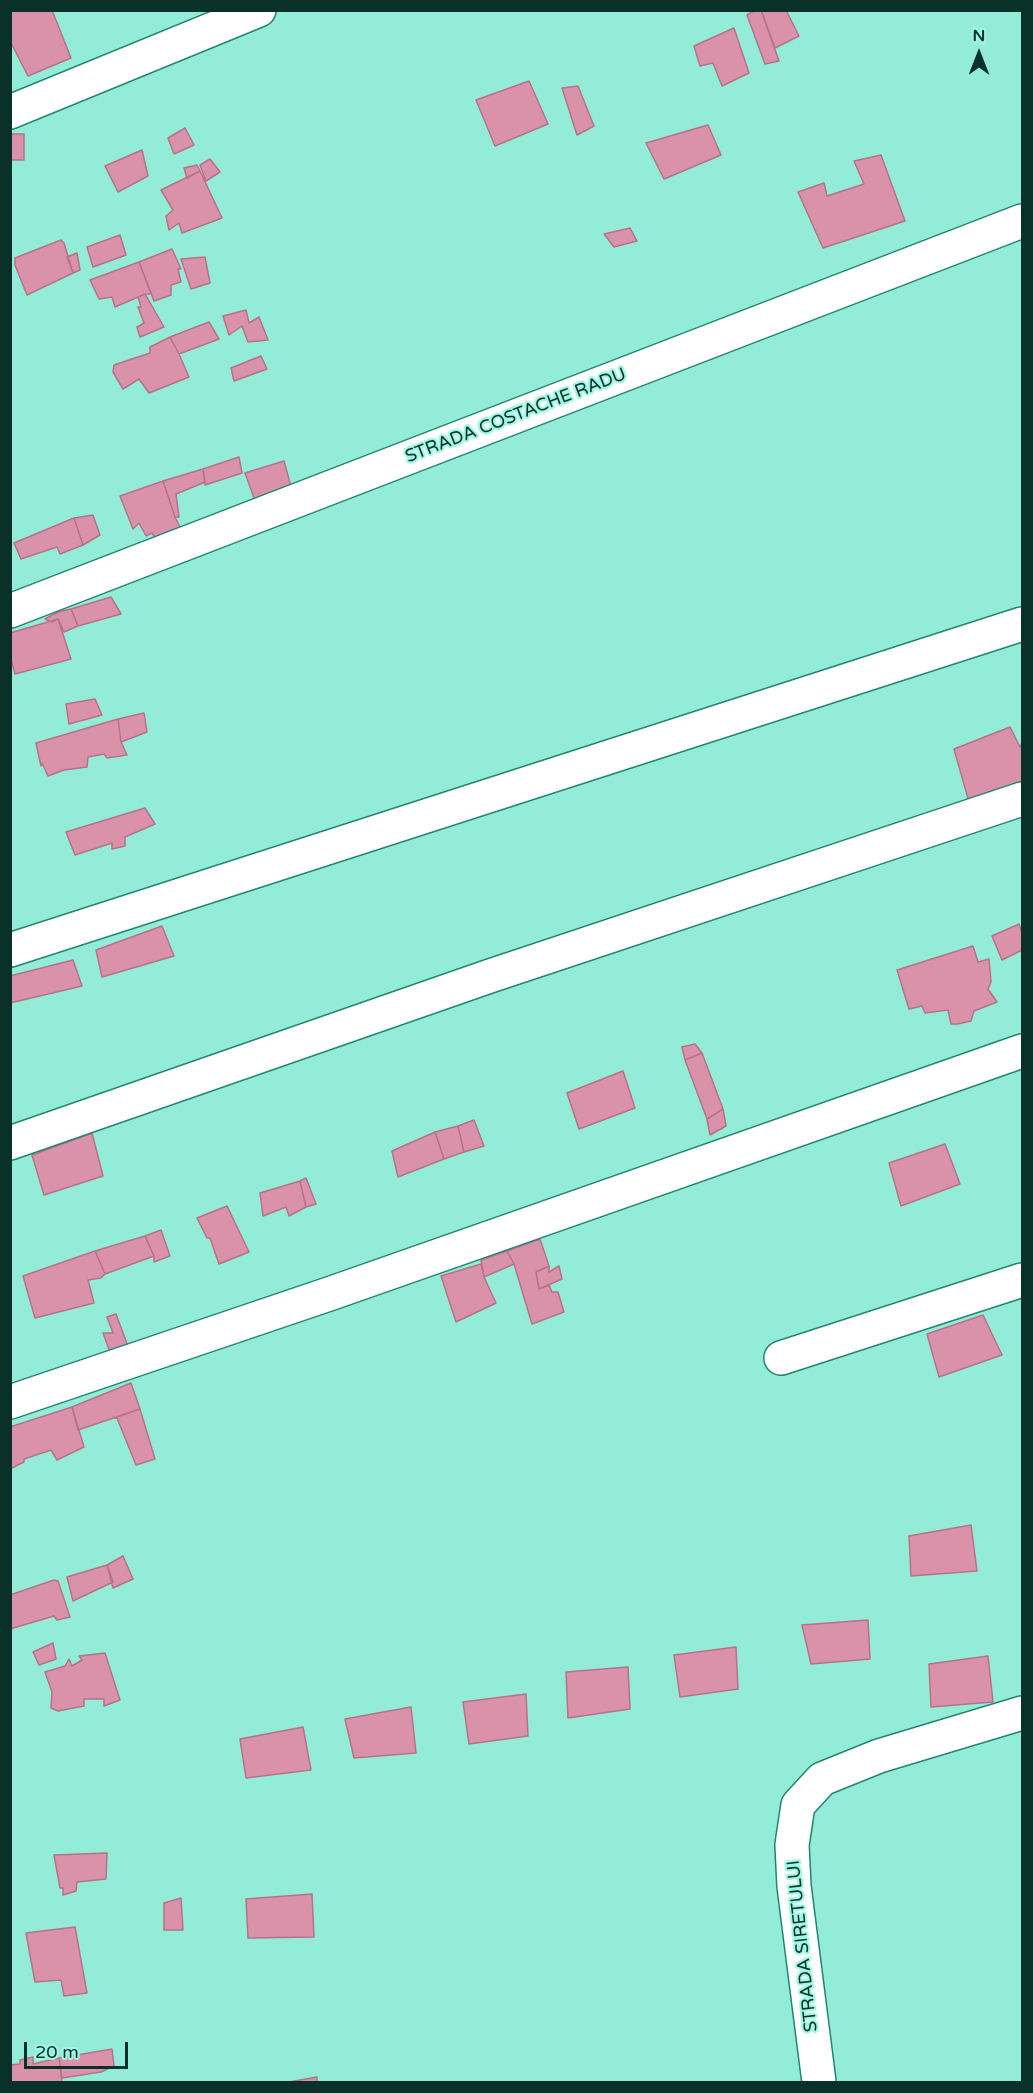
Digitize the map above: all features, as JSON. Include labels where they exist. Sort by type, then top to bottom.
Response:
[{"type":"street","points":[[10,112],[259,10]]},
{"type":"street","name":"STRADA COSTACHE RADU","points":[[10,611],[1023,222]]},
{"type":"street","points":[[10,950],[1023,624]]},
{"type":"street","points":[[10,1143],[490,976],[1023,800]]},
{"type":"street","points":[[10,1402],[329,1294],[1023,1051]]},
{"type":"street","points":[[781,1358],[1023,1280]]},
{"type":"street","name":"STRADA SIRETULUI","points":[[819,2082],[794,1886],[792,1845],[798,1805],[822,1779],[879,1756],[1023,1713]]},
{"type":"building","points":[[10,10],[52,10],[71,58],[28,76],[10,41]]},
{"type":"building","points":[[755,10],[761,10],[779,61],[765,64],[747,15]]},
{"type":"building","points":[[761,10],[786,10],[799,36],[775,48]]},
{"type":"building","points":[[734,28],[749,73],[722,86],[713,63],[700,66],[694,46]]},
{"type":"building","points":[[529,81],[548,124],[495,146],[476,100]]},
{"type":"building","points":[[578,86],[594,126],[577,135],[562,88]]},
{"type":"building","points":[[708,125],[721,155],[664,179],[646,143]]},
{"type":"building","points":[[185,128],[194,145],[174,154],[168,138]]},
{"type":"building","points":[[10,134],[24,134],[24,160],[10,160]]},
{"type":"building","points":[[142,150],[148,176],[118,192],[105,166]]},
{"type":"building","points":[[881,155],[905,221],[823,248],[798,192],[824,183],[827,196],[864,184],[854,161]]},
{"type":"building","points":[[210,159],[220,172],[206,181],[200,165]]},
{"type":"building","points":[[197,165],[200,171],[187,178],[184,168]]},
{"type":"building","points":[[200,171],[222,218],[182,233],[179,223],[169,230],[166,216],[173,210],[161,190]]},
{"type":"building","points":[[630,228],[637,241],[614,247],[604,234]]},
{"type":"building","points":[[120,235],[126,255],[93,267],[87,247]]},
{"type":"building","points":[[61,240],[73,273],[27,295],[15,265],[15,258]]},
{"type":"building","points":[[172,249],[181,269],[178,269],[181,282],[171,285],[171,295],[154,301],[139,262]]},
{"type":"building","points":[[77,253],[80,270],[73,273],[67,257]]},
{"type":"building","points":[[205,257],[210,283],[191,289],[181,259]]},
{"type":"building","points":[[139,262],[151,294],[145,294],[115,307],[112,297],[99,299],[90,280]]},
{"type":"building","points":[[145,294],[164,327],[140,337],[137,327],[144,323],[138,307],[141,307],[138,297]]},
{"type":"building","points":[[246,310],[249,323],[259,317],[268,340],[248,342],[242,326],[229,335],[223,316]]},
{"type":"building","points":[[209,322],[219,339],[179,354],[170,337]]},
{"type":"building","points":[[170,337],[189,377],[149,393],[139,379],[123,389],[113,372],[114,365],[150,353],[150,347]]},
{"type":"building","points":[[261,356],[267,369],[234,381],[231,368]]},
{"type":"building","points":[[239,457],[242,473],[205,485],[203,469]]},
{"type":"building","points":[[284,461],[293,494],[257,506],[245,473]]},
{"type":"building","points":[[203,469],[205,482],[176,494],[179,517],[175,517],[163,481]]},
{"type":"building","points":[[163,481],[175,517],[185,537],[161,547],[152,533],[146,536],[139,523],[133,529],[120,496]]},
{"type":"building","points":[[93,515],[100,535],[83,545],[74,518]]},
{"type":"building","points":[[74,518],[83,545],[60,554],[57,547],[21,559],[14,543]]},
{"type":"building","points":[[111,597],[121,614],[78,626],[71,609]]},
{"type":"building","points":[[71,609],[78,626],[64,632],[58,619],[52,622],[45,619],[58,612]]},
{"type":"building","points":[[58,619],[71,659],[15,674],[10,656],[10,633]]},
{"type":"building","points":[[95,699],[102,715],[69,724],[66,704]]},
{"type":"building","points":[[144,713],[147,732],[121,742],[118,719]]},
{"type":"building","points":[[118,719],[121,742],[127,755],[107,758],[104,754],[88,757],[87,767],[64,770],[48,776],[42,763],[41,766],[36,743]]},
{"type":"building","points":[[1010,727],[1020,747],[1022,743],[1022,784],[969,802],[954,749]]},
{"type":"building","points":[[145,808],[155,824],[125,837],[125,846],[112,849],[112,843],[75,855],[66,832]]},
{"type":"building","points":[[1019,924],[1022,933],[1022,950],[1002,960],[992,936]]},
{"type":"building","points":[[162,926],[174,956],[102,977],[96,950]]},
{"type":"building","points":[[973,946],[978,962],[989,959],[991,982],[988,989],[997,1002],[974,1011],[971,1021],[958,1024],[951,1024],[948,1010],[925,1013],[922,1006],[909,1009],[897,970]]},
{"type":"building","points":[[73,960],[82,986],[10,1003],[10,976]]},
{"type":"building","points":[[695,1044],[702,1053],[685,1060],[682,1047]]},
{"type":"building","points":[[702,1053],[723,1109],[707,1119],[685,1060]]},
{"type":"building","points":[[623,1071],[635,1108],[579,1129],[567,1093]]},
{"type":"building","points":[[723,1109],[726,1126],[710,1135],[707,1119]]},
{"type":"building","points":[[474,1120],[484,1146],[464,1152],[458,1126]]},
{"type":"building","points":[[458,1126],[464,1152],[444,1159],[435,1132]]},
{"type":"building","points":[[435,1132],[444,1159],[398,1177],[392,1151]]},
{"type":"building","points":[[92,1133],[103,1176],[44,1195],[32,1155]]},
{"type":"building","points":[[945,1144],[960,1184],[901,1206],[889,1163]]},
{"type":"building","points":[[306,1178],[316,1204],[306,1207],[300,1181]]},
{"type":"building","points":[[300,1181],[306,1207],[289,1216],[286,1207],[263,1216],[260,1193]]},
{"type":"building","points":[[227,1206],[249,1252],[219,1264],[210,1238],[207,1238],[197,1218]]},
{"type":"building","points":[[161,1230],[170,1256],[154,1262],[154,1256],[145,1236]]},
{"type":"building","points":[[145,1236],[154,1256],[105,1274],[95,1251]]},
{"type":"building","points":[[540,1239],[549,1266],[536,1272],[539,1289],[549,1285],[552,1292],[558,1292],[564,1312],[532,1324],[514,1264],[507,1251]]},
{"type":"building","points":[[95,1251],[105,1274],[101,1278],[88,1280],[94,1303],[35,1318],[23,1276]]},
{"type":"building","points":[[507,1251],[514,1264],[484,1277],[481,1260]]},
{"type":"building","points":[[481,1264],[484,1277],[496,1303],[456,1322],[441,1276]]},
{"type":"building","points":[[549,1266],[549,1272],[559,1266],[562,1279],[539,1289],[536,1272]]},
{"type":"building","points":[[116,1314],[132,1357],[115,1366],[103,1333],[113,1333],[107,1317]]},
{"type":"building","points":[[983,1315],[1002,1355],[939,1377],[927,1334]]},
{"type":"building","points":[[131,1383],[140,1409],[78,1430],[72,1407]]},
{"type":"building","points":[[72,1407],[84,1447],[57,1460],[51,1450],[24,1459],[24,1462],[10,1469],[10,1427]]},
{"type":"building","points":[[140,1409],[155,1459],[136,1465],[117,1418],[114,1418]]},
{"type":"building","points":[[971,1525],[977,1571],[911,1576],[909,1536]]},
{"type":"building","points":[[123,1556],[133,1579],[113,1588],[107,1565]]},
{"type":"building","points":[[107,1565],[113,1582],[73,1601],[67,1577]]},
{"type":"building","points":[[54,1580],[58,1581],[70,1617],[57,1620],[54,1616],[10,1629],[10,1595]]},
{"type":"building","points":[[868,1620],[870,1659],[811,1664],[802,1625]]},
{"type":"building","points":[[53,1643],[56,1659],[39,1665],[33,1652]]},
{"type":"building","points":[[736,1647],[738,1689],[680,1697],[674,1655]]},
{"type":"building","points":[[105,1653],[120,1700],[104,1706],[104,1699],[84,1699],[84,1706],[58,1711],[51,1708],[52,1692],[45,1672],[65,1666],[69,1659],[72,1666],[82,1660],[79,1656]]},
{"type":"building","points":[[988,1656],[993,1702],[931,1707],[929,1664]]},
{"type":"building","points":[[628,1667],[630,1709],[568,1718],[566,1672]]},
{"type":"building","points":[[526,1694],[528,1736],[469,1744],[463,1702]]},
{"type":"building","points":[[411,1707],[416,1753],[354,1758],[345,1719]]},
{"type":"building","points":[[303,1727],[311,1770],[246,1778],[240,1739]]},
{"type":"building","points":[[107,1853],[106,1879],[77,1882],[76,1891],[63,1895],[54,1855]]},
{"type":"building","points":[[312,1894],[314,1937],[248,1938],[246,1899]]},
{"type":"building","points":[[181,1898],[183,1930],[164,1930],[164,1903]]},
{"type":"building","points":[[75,1927],[87,1993],[64,1996],[61,1980],[35,1982],[26,1933]]},
{"type":"building","points":[[112,2049],[114,2066],[101,2072],[62,2078],[59,2058]]},
{"type":"building","points":[[33,2057],[33,2064],[59,2058],[62,2082],[10,2082],[10,2065],[20,2064],[20,2060]]},
{"type":"building","points":[[317,2077],[317,2082],[289,2082]]}]
